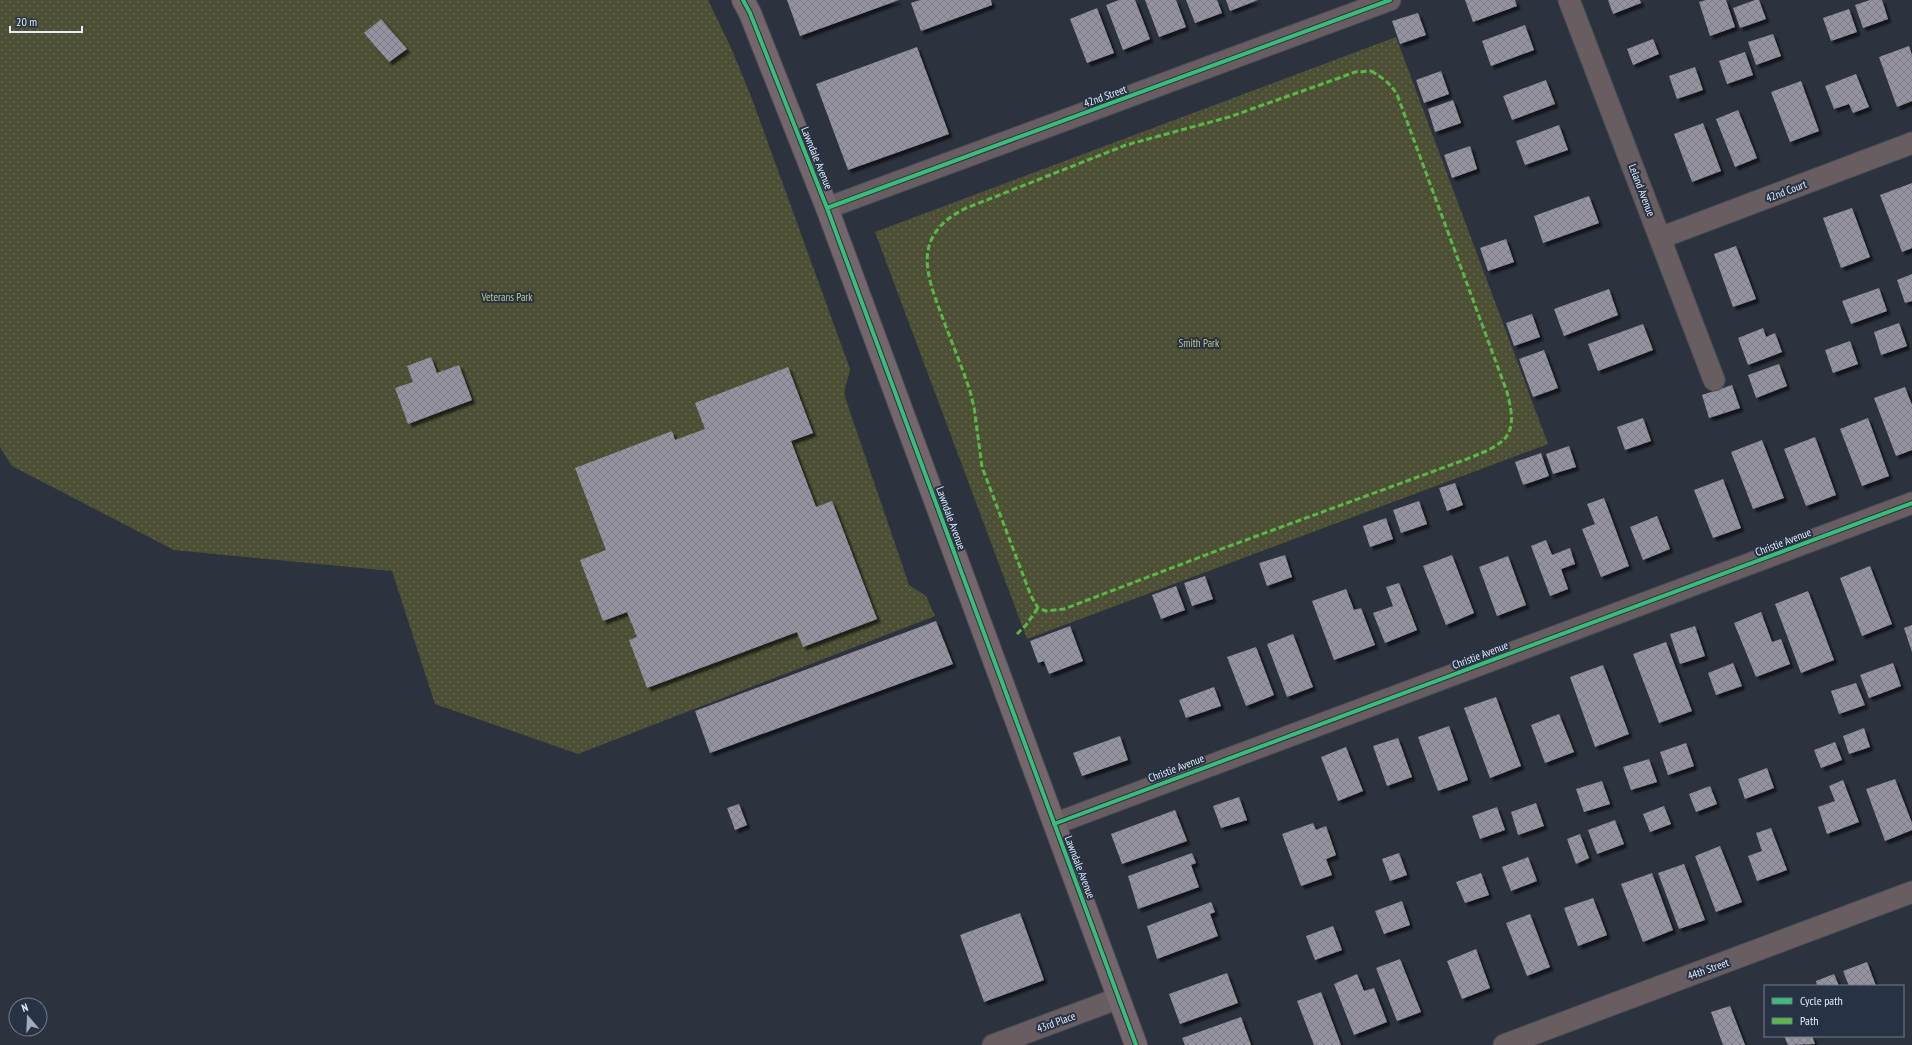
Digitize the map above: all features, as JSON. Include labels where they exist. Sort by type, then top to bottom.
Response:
[{"type":"street","name":"Lawndale Avenue","points":[[743,0],[750,14],[827,208],[1136,1045]]},
{"type":"street","name":"42nd Street","points":[[827,208],[1390,0]]},
{"type":"street","name":"Leland Avenue","points":[[1570,0],[1714,380]]},
{"type":"street","name":"42nd Court","points":[[1660,238],[1912,143]]},
{"type":"street","name":"Christie Avenue","points":[[1054,824],[1912,503]]},
{"type":"street","name":"44th Street","points":[[1504,1045],[1912,892]]},
{"type":"street","name":"43rd Place","points":[[993,1045],[1119,998]]},
{"type":"green space","name":"Veterans Park","points":[[0,0],[708,0],[732,50],[752,99],[850,369],[845,389],[845,397],[909,585],[926,596],[935,616],[578,754],[435,704],[392,571],[174,550],[12,466],[0,447]]},
{"type":"green space","name":"Smith Park","points":[[1396,37],[1548,444],[1027,639],[875,232]]},
{"type":"building","points":[[787,0],[899,0],[800,36]]},
{"type":"building","points":[[920,0],[991,0],[992,5],[921,31],[911,3]]},
{"type":"building","points":[[1119,0],[1135,0],[1150,39],[1123,50],[1106,5]]},
{"type":"building","points":[[1145,0],[1176,0],[1186,27],[1159,37]]},
{"type":"building","points":[[1186,0],[1217,0],[1222,13],[1195,23]]},
{"type":"building","points":[[1226,0],[1258,0],[1230,11]]},
{"type":"building","points":[[1465,0],[1515,0],[1517,6],[1473,22]]},
{"type":"building","points":[[1608,0],[1640,0],[1641,3],[1613,14]]},
{"type":"building","points":[[1706,0],[1726,0],[1735,27],[1710,36],[1699,2]]},
{"type":"building","points":[[1759,0],[1766,19],[1740,28],[1733,8]]},
{"type":"building","points":[[1870,0],[1882,0],[1888,19],[1863,28],[1855,5]]},
{"type":"building","points":[[1097,8],[1114,53],[1087,63],[1070,19]]},
{"type":"building","points":[[1849,9],[1857,32],[1831,41],[1823,18]]},
{"type":"building","points":[[1418,13],[1426,35],[1400,44],[1392,21]]},
{"type":"building","points":[[381,19],[407,49],[389,62],[364,33]]},
{"type":"building","points":[[1525,25],[1534,50],[1491,66],[1482,41]]},
{"type":"building","points":[[1773,34],[1781,56],[1756,65],[1748,42]]},
{"type":"building","points":[[1653,39],[1659,54],[1633,65],[1627,49]]},
{"type":"building","points":[[1909,46],[1912,55],[1912,101],[1897,107],[1879,57]]},
{"type":"building","points":[[917,47],[949,134],[848,170],[816,84]]},
{"type":"building","points":[[1745,52],[1753,75],[1727,84],[1719,61]]},
{"type":"building","points":[[1695,67],[1703,90],[1677,99],[1669,76]]},
{"type":"building","points":[[1441,71],[1449,94],[1424,103],[1416,80]]},
{"type":"building","points":[[1856,74],[1869,107],[1853,113],[1849,104],[1834,109],[1825,86]]},
{"type":"building","points":[[1546,80],[1555,104],[1512,120],[1503,96]]},
{"type":"building","points":[[1801,81],[1819,131],[1790,142],[1771,92]]},
{"type":"building","points":[[1453,100],[1461,123],[1435,132],[1428,109]]},
{"type":"building","points":[[1738,110],[1757,158],[1735,167],[1716,119]]},
{"type":"building","points":[[1703,123],[1721,171],[1692,182],[1674,134]]},
{"type":"building","points":[[1559,125],[1568,150],[1525,165],[1516,141]]},
{"type":"building","points":[[1470,146],[1477,169],[1452,178],[1444,155]]},
{"type":"building","points":[[1912,183],[1912,248],[1902,252],[1880,195]]},
{"type":"building","points":[[1589,196],[1599,223],[1543,243],[1534,216]]},
{"type":"building","points":[[1852,208],[1870,257],[1841,268],[1823,218]]},
{"type":"building","points":[[1506,239],[1514,262],[1488,271],[1480,248]]},
{"type":"building","points":[[1736,246],[1756,299],[1733,307],[1714,254]]},
{"type":"building","points":[[1912,274],[1912,301],[1905,303],[1897,280]]},
{"type":"building","points":[[1879,288],[1887,311],[1851,324],[1842,301]]},
{"type":"building","points":[[1609,289],[1618,315],[1564,336],[1554,309]]},
{"type":"building","points":[[1532,314],[1540,337],[1514,346],[1506,323]]},
{"type":"building","points":[[1899,323],[1907,346],[1881,355],[1874,332]]},
{"type":"building","points":[[1643,324],[1653,350],[1598,371],[1588,344]]},
{"type":"building","points":[[1763,328],[1766,337],[1775,333],[1782,352],[1748,365],[1738,338]]},
{"type":"building","points":[[1850,341],[1858,364],[1833,373],[1825,350]]},
{"type":"building","points":[[1544,350],[1558,388],[1533,397],[1519,359]]},
{"type":"building","points":[[431,357],[437,373],[459,365],[472,400],[408,424],[395,388],[413,382],[407,366]]},
{"type":"building","points":[[1779,364],[1787,386],[1756,398],[1748,375]]},
{"type":"building","points":[[788,367],[813,433],[791,441],[816,507],[832,501],[877,619],[803,647],[797,632],[647,688],[629,640],[637,637],[627,612],[603,621],[580,560],[606,550],[575,468],[672,431],[675,440],[705,429],[695,403]]},
{"type":"building","points":[[1732,385],[1740,408],[1709,418],[1702,395]]},
{"type":"building","points":[[1905,387],[1912,405],[1912,450],[1896,456],[1874,398]]},
{"type":"building","points":[[1643,418],[1651,441],[1625,450],[1617,427]]},
{"type":"building","points":[[1868,418],[1889,476],[1862,486],[1840,429]]},
{"type":"building","points":[[1815,437],[1836,495],[1806,506],[1784,449]]},
{"type":"building","points":[[1762,440],[1784,498],[1753,509],[1731,452]]},
{"type":"building","points":[[1569,446],[1576,467],[1553,474],[1546,454]]},
{"type":"building","points":[[1541,453],[1549,476],[1523,485],[1515,462]]},
{"type":"building","points":[[1723,479],[1741,528],[1713,538],[1694,490]]},
{"type":"building","points":[[1455,483],[1463,505],[1447,511],[1439,488]]},
{"type":"building","points":[[1604,498],[1629,566],[1601,577],[1582,529],[1595,524],[1587,504]]},
{"type":"building","points":[[1419,501],[1427,524],[1401,533],[1393,510]]},
{"type":"building","points":[[1657,516],[1670,549],[1643,560],[1630,527]]},
{"type":"building","points":[[1386,518],[1393,539],[1370,547],[1363,526]]},
{"type":"building","points":[[1546,540],[1552,555],[1570,548],[1575,564],[1561,569],[1568,589],[1550,596],[1531,546]]},
{"type":"building","points":[[1285,555],[1292,577],[1267,586],[1259,563]]},
{"type":"building","points":[[1452,555],[1474,613],[1446,625],[1423,566]]},
{"type":"building","points":[[1508,556],[1526,605],[1497,616],[1479,567]]},
{"type":"building","points":[[1870,566],[1892,624],[1862,636],[1840,578]]},
{"type":"building","points":[[1205,576],[1213,599],[1192,606],[1184,583]]},
{"type":"building","points":[[1399,583],[1417,630],[1385,643],[1373,613],[1393,606],[1386,587]]},
{"type":"building","points":[[1176,586],[1185,610],[1161,619],[1152,595]]},
{"type":"building","points":[[1346,589],[1354,610],[1361,608],[1375,645],[1334,660],[1312,601]]},
{"type":"building","points":[[1808,591],[1834,660],[1801,673],[1775,604]]},
{"type":"building","points":[[1761,612],[1772,642],[1781,639],[1790,664],[1756,677],[1734,623]]},
{"type":"building","points":[[936,621],[953,664],[710,753],[695,711]]},
{"type":"building","points":[[1912,625],[1912,652],[1904,628]]},
{"type":"building","points":[[1070,626],[1083,661],[1049,674],[1044,661],[1038,663],[1030,641]]},
{"type":"building","points":[[1695,626],[1705,656],[1680,664],[1670,634]]},
{"type":"building","points":[[1293,634],[1313,687],[1287,697],[1267,644]]},
{"type":"building","points":[[1666,642],[1692,711],[1659,723],[1633,654]]},
{"type":"building","points":[[1256,647],[1274,695],[1246,706],[1227,657]]},
{"type":"building","points":[[1733,663],[1742,686],[1716,695],[1708,673]]},
{"type":"building","points":[[1893,663],[1901,686],[1869,698],[1860,675]]},
{"type":"building","points":[[1603,665],[1629,734],[1595,747],[1570,677]]},
{"type":"building","points":[[1856,683],[1865,705],[1839,714],[1831,691]]},
{"type":"building","points":[[1214,687],[1221,706],[1186,718],[1179,700]]},
{"type":"building","points":[[1496,697],[1521,766],[1490,778],[1464,708]]},
{"type":"building","points":[[1559,714],[1574,752],[1545,763],[1531,725]]},
{"type":"building","points":[[1449,726],[1468,780],[1438,791],[1418,737]]},
{"type":"building","points":[[1864,728],[1870,747],[1849,754],[1843,736]]},
{"type":"building","points":[[1120,736],[1128,760],[1082,776],[1073,753]]},
{"type":"building","points":[[1398,738],[1412,777],[1387,786],[1373,746]]},
{"type":"building","points":[[1835,742],[1842,760],[1821,768],[1814,750]]},
{"type":"building","points":[[1686,743],[1694,766],[1668,775],[1660,752]]},
{"type":"building","points":[[1346,747],[1363,791],[1338,801],[1321,757]]},
{"type":"building","points":[[1649,759],[1657,782],[1631,790],[1623,767]]},
{"type":"building","points":[[1767,768],[1774,788],[1745,799],[1738,779]]},
{"type":"building","points":[[1895,779],[1912,823],[1912,830],[1885,841],[1866,789]]},
{"type":"building","points":[[1843,780],[1859,822],[1827,834],[1818,807],[1835,801],[1829,786]]},
{"type":"building","points":[[1602,781],[1610,804],[1584,812],[1576,789]]},
{"type":"building","points":[[1710,786],[1717,804],[1696,812],[1689,794]]},
{"type":"building","points":[[1239,797],[1247,820],[1221,828],[1213,806]]},
{"type":"building","points":[[1536,803],[1544,826],[1518,835],[1511,812]]},
{"type":"building","points":[[739,804],[747,825],[735,830],[727,808]]},
{"type":"building","points":[[1664,806],[1671,824],[1650,832],[1643,814]]},
{"type":"building","points":[[1497,807],[1505,830],[1480,839],[1472,816]]},
{"type":"building","points":[[1175,810],[1187,841],[1122,864],[1111,834]]},
{"type":"building","points":[[1615,820],[1624,844],[1597,854],[1588,830]]},
{"type":"building","points":[[1313,823],[1316,830],[1326,826],[1336,855],[1326,859],[1332,875],[1301,886],[1282,834]]},
{"type":"building","points":[[1771,828],[1787,870],[1757,881],[1748,856],[1762,851],[1756,833]]},
{"type":"building","points":[[1580,834],[1589,858],[1576,864],[1567,839]]},
{"type":"building","points":[[1720,846],[1742,902],[1716,912],[1695,856]]},
{"type":"building","points":[[1192,853],[1196,863],[1191,865],[1199,887],[1138,909],[1128,876]]},
{"type":"building","points":[[1399,853],[1407,875],[1390,881],[1382,859]]},
{"type":"building","points":[[1528,857],[1537,881],[1511,891],[1502,867]]},
{"type":"building","points":[[1684,864],[1705,920],[1679,929],[1658,873]]},
{"type":"building","points":[[1481,873],[1489,895],[1465,903],[1456,882]]},
{"type":"building","points":[[1652,873],[1673,930],[1643,942],[1621,884]]},
{"type":"building","points":[[1593,898],[1607,935],[1578,946],[1564,908]]},
{"type":"building","points":[[1402,901],[1410,925],[1384,934],[1375,911]]},
{"type":"building","points":[[1211,902],[1215,912],[1210,914],[1218,936],[1157,959],[1147,926]]},
{"type":"building","points":[[1020,913],[1044,980],[984,1002],[960,935]]},
{"type":"building","points":[[1530,914],[1550,967],[1527,976],[1506,923]]},
{"type":"building","points":[[1333,926],[1342,950],[1315,960],[1306,936]]},
{"type":"building","points":[[1476,949],[1490,988],[1462,999],[1447,961]]},
{"type":"building","points":[[1400,959],[1421,1012],[1397,1021],[1376,968]]},
{"type":"building","points":[[1867,962],[1876,985],[1849,985],[1843,971]]},
{"type":"building","points":[[1227,973],[1238,1003],[1180,1024],[1169,994]]},
{"type":"building","points":[[1357,974],[1364,991],[1374,988],[1387,1022],[1354,1035],[1334,984]]},
{"type":"building","points":[[1834,974],[1839,985],[1817,985],[1816,981]]},
{"type":"building","points":[[1321,992],[1341,1045],[1314,1045],[1297,1001]]},
{"type":"building","points":[[1730,1006],[1745,1045],[1723,1045],[1711,1012]]},
{"type":"building","points":[[1241,1017],[1251,1045],[1185,1045],[1182,1038]]},
{"type":"building","points":[[1784,1037],[1812,1037],[1815,1044],[1788,1045]]},
{"type":"marked path","points":[[1371,71],[1387,82],[1393,88],[1398,97],[1507,392],[1511,419],[1510,429],[1506,436],[1500,443],[1492,448],[1467,459],[1224,548],[1064,609],[1046,611],[1038,608],[1031,596],[982,467],[974,407],[970,391],[932,287],[928,272],[927,258],[930,244],[936,232],[947,220],[964,209],[1126,145],[1229,117],[1355,72],[1371,71]]},
{"type":"marked path","points":[[1017,634],[1026,625],[1038,608]]},
{"type":"cycle path","points":[[743,0],[750,13],[827,208],[1136,1045]]},
{"type":"cycle path","points":[[827,208],[1390,0]]},
{"type":"cycle path","points":[[1054,824],[1912,503]]}]
